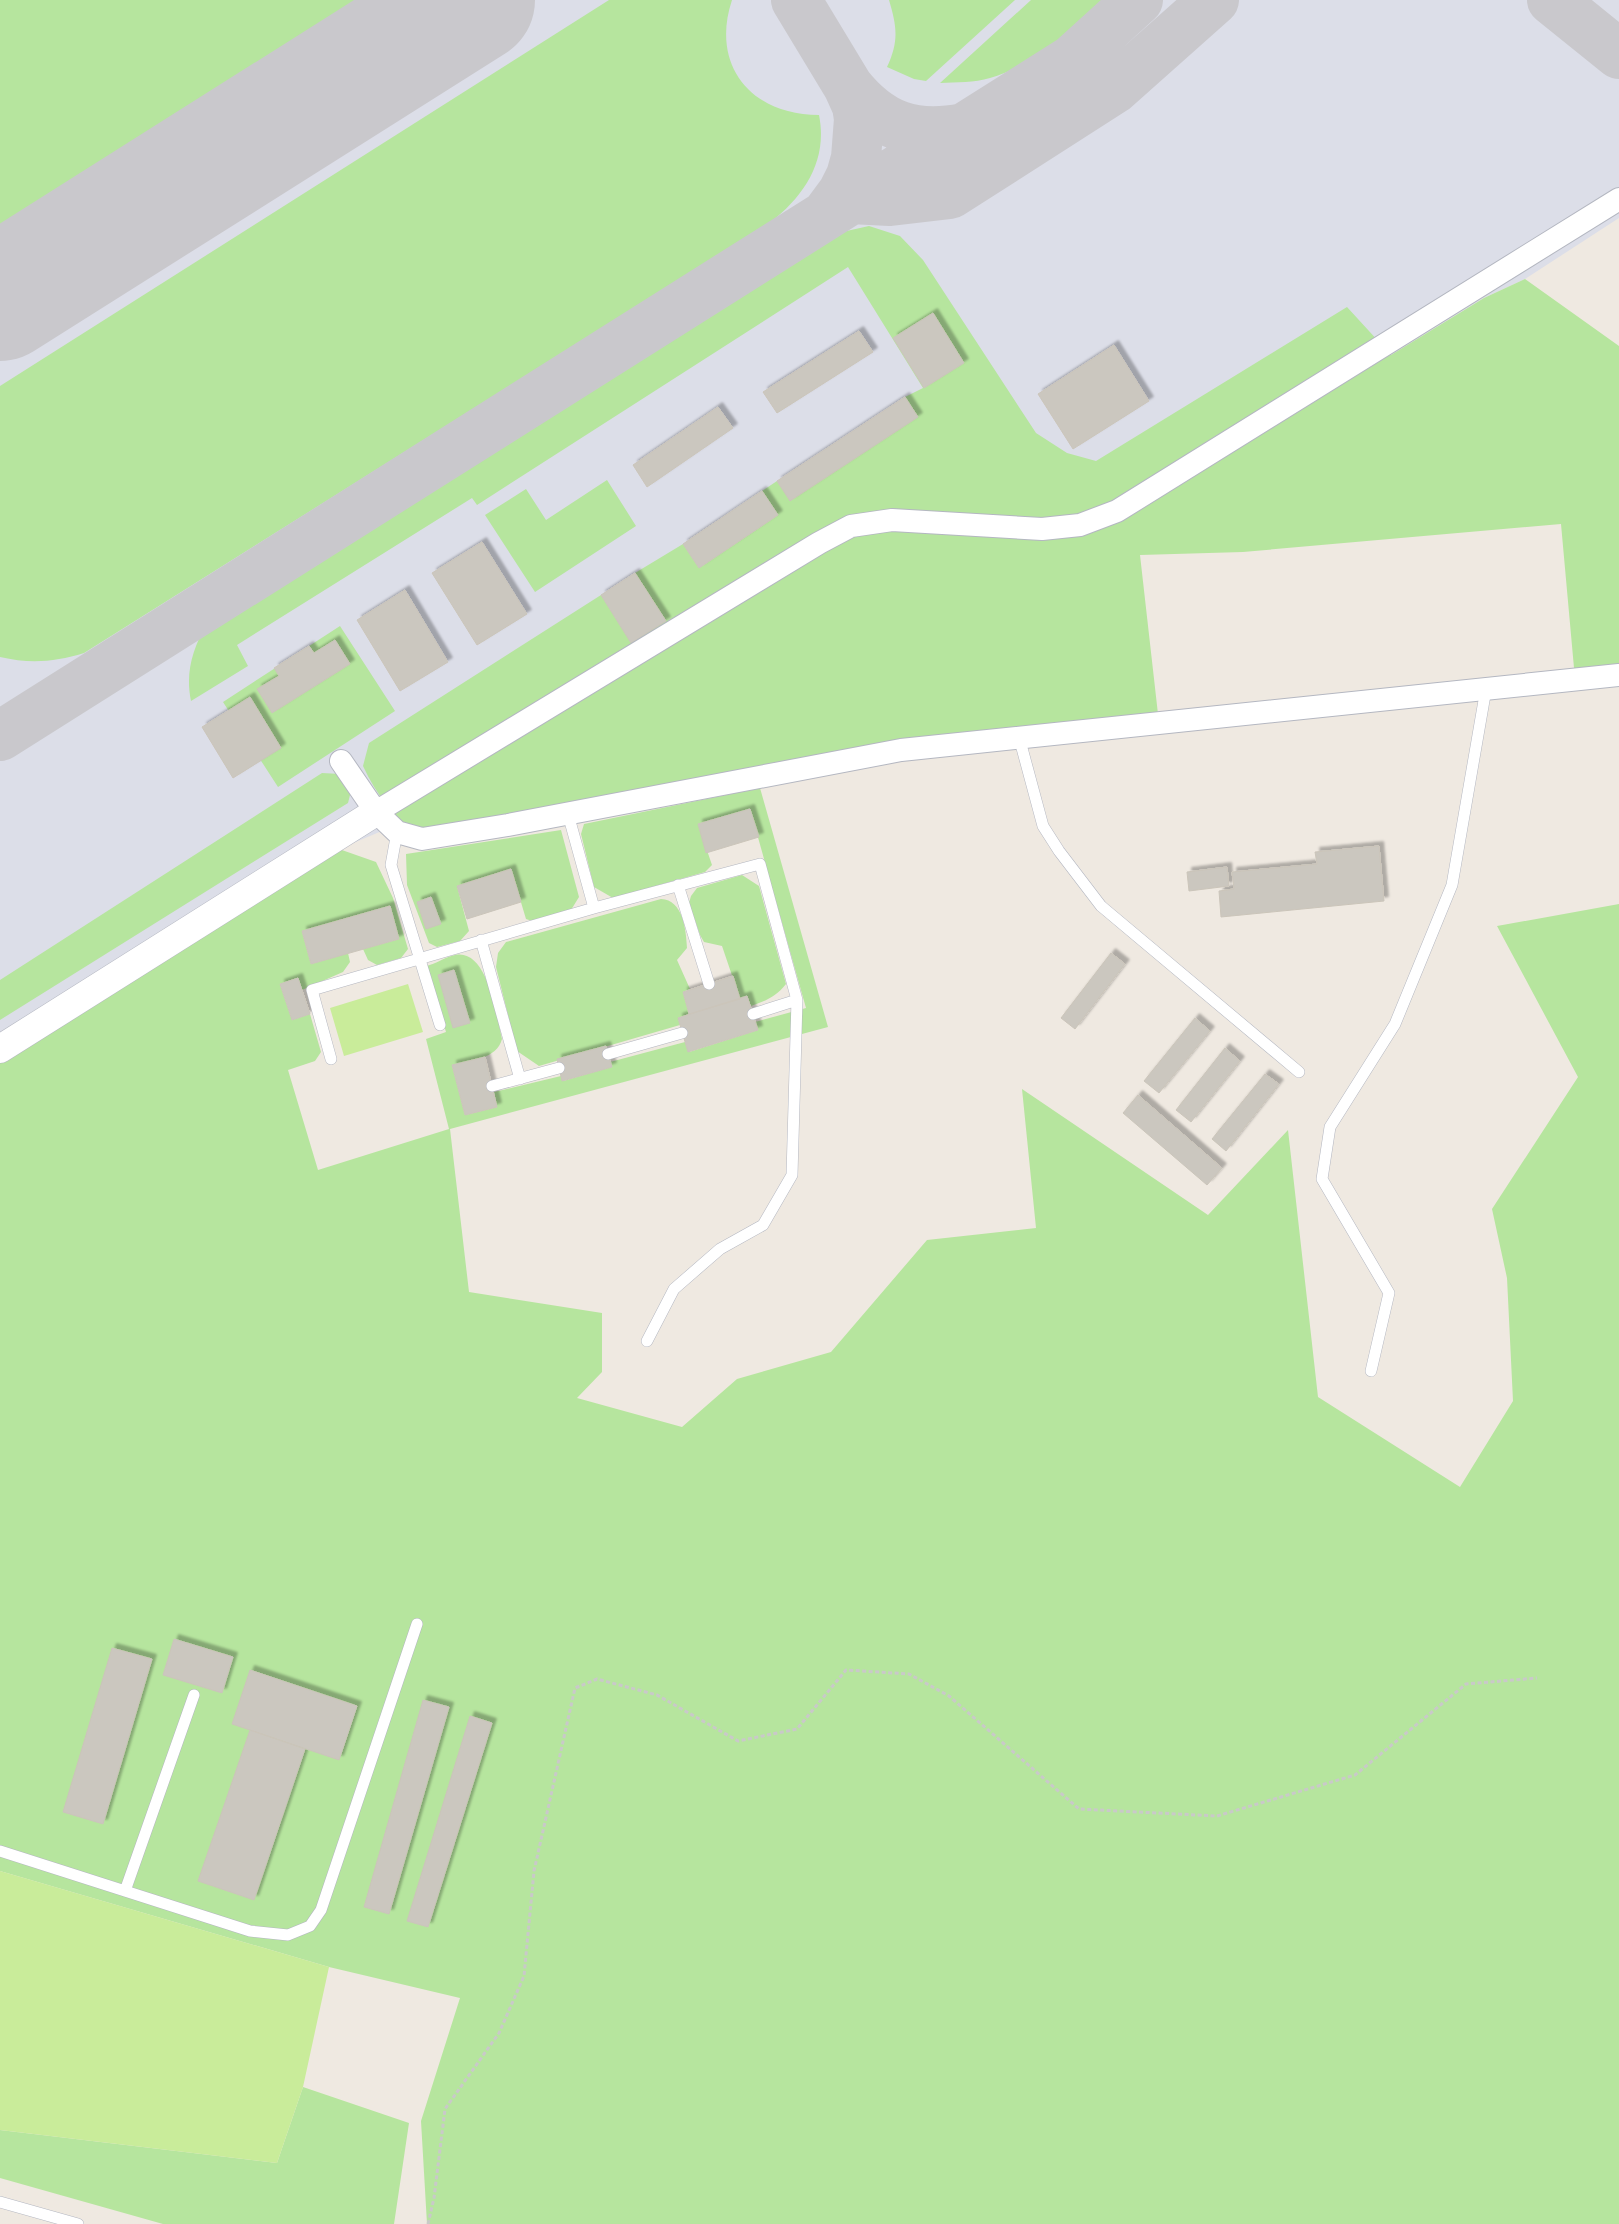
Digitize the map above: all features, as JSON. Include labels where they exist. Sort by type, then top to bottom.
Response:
[{"type":"street","points":[[0,1049],[376,812],[802,553],[851,526],[892,520],[1042,529],[1080,525],[1117,511],[1619,199]]},
{"type":"street","points":[[341,761],[376,812],[397,832],[422,839],[568,814],[901,750],[1619,675]]},
{"type":"lane","points":[[1370,1371],[1388,1293],[1322,1179],[1330,1127],[1395,1024],[1452,885],[1486,689]]},
{"type":"lane","points":[[1019,737],[1043,826],[1059,851],[1101,906],[1299,1072]]},
{"type":"lane","points":[[568,814],[594,908]]},
{"type":"lane","points":[[397,832],[391,865],[440,1025]]},
{"type":"lane","points":[[331,1059],[312,990],[594,908],[760,864],[797,1000],[792,1175],[763,1225],[720,1249],[674,1289],[647,1341]]},
{"type":"lane","points":[[678,886],[709,984]]},
{"type":"lane","points":[[481,940],[520,1079]]},
{"type":"lane","points":[[753,1014],[797,1000]]},
{"type":"lane","points":[[608,1054],[682,1033]]},
{"type":"lane","points":[[492,1086],[559,1068]]},
{"type":"lane","points":[[0,1851],[250,1931],[288,1936],[310,1926],[321,1910],[417,1624]]},
{"type":"lane","points":[[125,1891],[194,1695]]},
{"type":"lane","points":[[0,2202],[78,2224]]},
{"type":"path","points":[[428,2224],[434,2198],[445,2109],[499,2033],[524,1976],[534,1871],[576,1688],[597,1679],[657,1695],[738,1741],[797,1729],[846,1670],[909,1674],[949,1696],[1079,1809],[1217,1816],[1355,1775],[1466,1684],[1537,1678]]},
{"type":"shaded area","points":[[0,0],[1619,0],[1619,218],[1525,279],[1484,298],[1391,355],[401,823],[339,849],[0,1062]]},
{"type":"green space","points":[[0,0],[369,0],[0,231]]},
{"type":"green space","points":[[609,0],[732,0],[727,24],[727,46],[732,65],[742,82],[756,96],[774,106],[795,113],[819,115],[821,131],[817,162],[804,188],[794,200],[771,222],[84,653],[42,661],[22,661],[0,657],[0,386]]},
{"type":"green space","points":[[889,0],[1015,0],[926,81],[914,79],[887,67],[894,49],[896,34]]},
{"type":"green space","points":[[1031,0],[1105,0],[1052,46],[1023,65],[984,80],[940,83]]},
{"type":"green space","points":[[869,226],[900,236],[923,260],[1036,433],[1067,453],[1096,461],[1347,307],[1391,355],[1484,298],[1525,279],[1619,346],[1619,675],[1575,679],[1561,524],[1243,552],[1140,555],[1159,723],[901,750],[422,839],[395,815],[368,777],[363,766],[369,743],[601,595],[631,642],[665,621],[635,573],[683,544],[699,568],[778,515],[762,491],[777,481],[790,500],[905,397],[923,388],[848,267],[477,505],[472,498],[237,645],[248,666],[191,701],[189,680],[191,661],[206,624],[807,247],[842,232]]},
{"type":"green space","points":[[607,480],[636,526],[535,592],[485,515],[526,489],[546,520]]},
{"type":"green space","points":[[340,626],[395,711],[278,787],[223,702]]},
{"type":"green space","points":[[322,773],[340,774],[351,791],[348,803],[0,1020],[0,980]]},
{"type":"green space","points":[[760,788],[828,1027],[450,1129],[469,1292],[602,1313],[602,1372],[577,1398],[682,1427],[737,1379],[831,1352],[927,1240],[1036,1228],[1022,1089],[1208,1215],[1288,1130],[1318,1397],[1460,1487],[1513,1401],[1507,1278],[1492,1209],[1578,1077],[1497,926],[1619,904],[1619,2224],[427,2224],[421,2121],[460,1998],[329,1967],[0,1871],[0,1062],[339,849],[376,862],[393,898],[408,949],[401,958],[377,965],[368,960],[363,949],[399,939],[390,906],[302,931],[311,964],[348,953],[350,962],[343,972],[302,990],[298,978],[280,984],[292,1020],[310,1014],[321,1052],[315,1061],[288,1070],[318,1170],[449,1129],[426,1039],[446,1032],[426,966],[451,956],[466,956],[476,962],[483,973],[494,1001],[502,1039],[495,1051],[489,1055],[452,1065],[465,1115],[497,1107],[494,1092],[561,1076],[563,1081],[611,1067],[610,1062],[685,1042],[689,1052],[758,1030],[755,1022],[806,1008],[750,809],[698,824],[712,865],[705,872],[613,898],[594,887],[581,834],[584,824]]},
{"type":"green space","points":[[561,830],[579,897],[571,910],[532,921],[526,919],[511,869],[457,886],[469,931],[460,941],[437,947],[429,943],[407,885],[406,854]]},
{"type":"green space","points":[[742,875],[759,886],[786,984],[774,995],[751,1006],[747,996],[740,999],[722,946],[704,942],[689,903],[691,896],[697,888]]},
{"type":"green space","points":[[661,899],[674,904],[679,910],[686,932],[687,948],[677,960],[690,989],[683,992],[689,1014],[678,1018],[680,1025],[539,1066],[517,1051],[496,967],[498,953],[506,942]]},
{"type":"green space","points":[[408,984],[423,1032],[344,1056],[330,1008]]},
{"type":"green space","points":[[0,1871],[329,1967],[303,2087],[277,2163],[0,2130]]},
{"type":"green space","points":[[303,2087],[409,2123],[394,2224],[163,2224],[0,2178],[0,2130],[277,2163]]},
{"type":"building","points":[[933,313],[964,363],[924,388],[893,338]]},
{"type":"building","points":[[859,331],[873,352],[777,413],[763,392]]},
{"type":"building","points":[[1114,345],[1149,401],[1073,449],[1038,394]]},
{"type":"building","points":[[905,397],[918,417],[790,501],[777,481]]},
{"type":"building","points":[[718,407],[733,428],[647,487],[633,465]]},
{"type":"building","points":[[762,491],[778,515],[699,568],[683,544]]},
{"type":"building","points":[[482,542],[527,614],[477,645],[432,573]]},
{"type":"building","points":[[635,573],[666,621],[631,643],[601,595]]},
{"type":"building","points":[[405,590],[448,662],[400,691],[357,620]]},
{"type":"building","points":[[335,640],[350,664],[272,713],[257,689],[279,676],[274,668],[309,646],[314,653]]},
{"type":"building","points":[[250,697],[281,748],[233,778],[202,727]]},
{"type":"building","points":[[750,809],[759,837],[706,853],[698,824]]},
{"type":"building","points":[[1379,846],[1384,901],[1221,917],[1219,891],[1234,889],[1232,872],[1317,864],[1315,852]]},
{"type":"building","points":[[1227,867],[1229,886],[1189,891],[1187,872]]},
{"type":"building","points":[[511,869],[521,902],[467,919],[457,886]]},
{"type":"building","points":[[431,897],[441,924],[426,929],[417,902]]},
{"type":"building","points":[[390,906],[399,939],[311,964],[302,931]]},
{"type":"building","points":[[1111,953],[1125,964],[1075,1029],[1061,1018]]},
{"type":"building","points":[[454,970],[470,1023],[453,1028],[438,975]]},
{"type":"building","points":[[733,976],[740,999],[689,1014],[683,992]]},
{"type":"building","points":[[298,978],[310,1014],[292,1020],[280,984]]},
{"type":"building","points":[[747,996],[758,1030],[688,1052],[678,1018]]},
{"type":"building","points":[[1195,1018],[1210,1031],[1159,1093],[1144,1081]]},
{"type":"building","points":[[606,1046],[612,1067],[562,1081],[557,1059]]},
{"type":"building","points":[[1225,1048],[1240,1061],[1191,1122],[1176,1110]]},
{"type":"building","points":[[485,1057],[497,1107],[465,1115],[452,1065]]},
{"type":"building","points":[[1265,1074],[1279,1084],[1226,1151],[1212,1139]]},
{"type":"building","points":[[1138,1095],[1222,1168],[1207,1185],[1123,1113]]},
{"type":"building","points":[[174,1639],[233,1657],[222,1693],[163,1675]]},
{"type":"building","points":[[112,1648],[152,1659],[103,1824],[63,1812]]},
{"type":"building","points":[[250,1670],[357,1706],[339,1760],[232,1724]]},
{"type":"building","points":[[423,1700],[449,1707],[389,1914],[364,1907]]},
{"type":"building","points":[[470,1716],[492,1723],[428,1927],[407,1921]]},
{"type":"building","points":[[250,1730],[305,1749],[254,1900],[198,1881]]},
{"type":"taxiway","points":[[796,0],[848,86],[857,106],[859,119],[856,158],[851,176],[843,192],[826,215]]},
{"type":"taxiway","points":[[0,736],[1072,60],[1138,0]]},
{"type":"taxiway","points":[[851,199],[890,201],[950,194],[1114,89],[1214,0]]},
{"type":"taxiway","points":[[1552,0],[1619,54]]},
{"type":"taxiway","points":[[848,86],[873,111],[899,126],[929,131],[964,128]]},
{"type":"runway","points":[[0,298],[472,0]]}]
